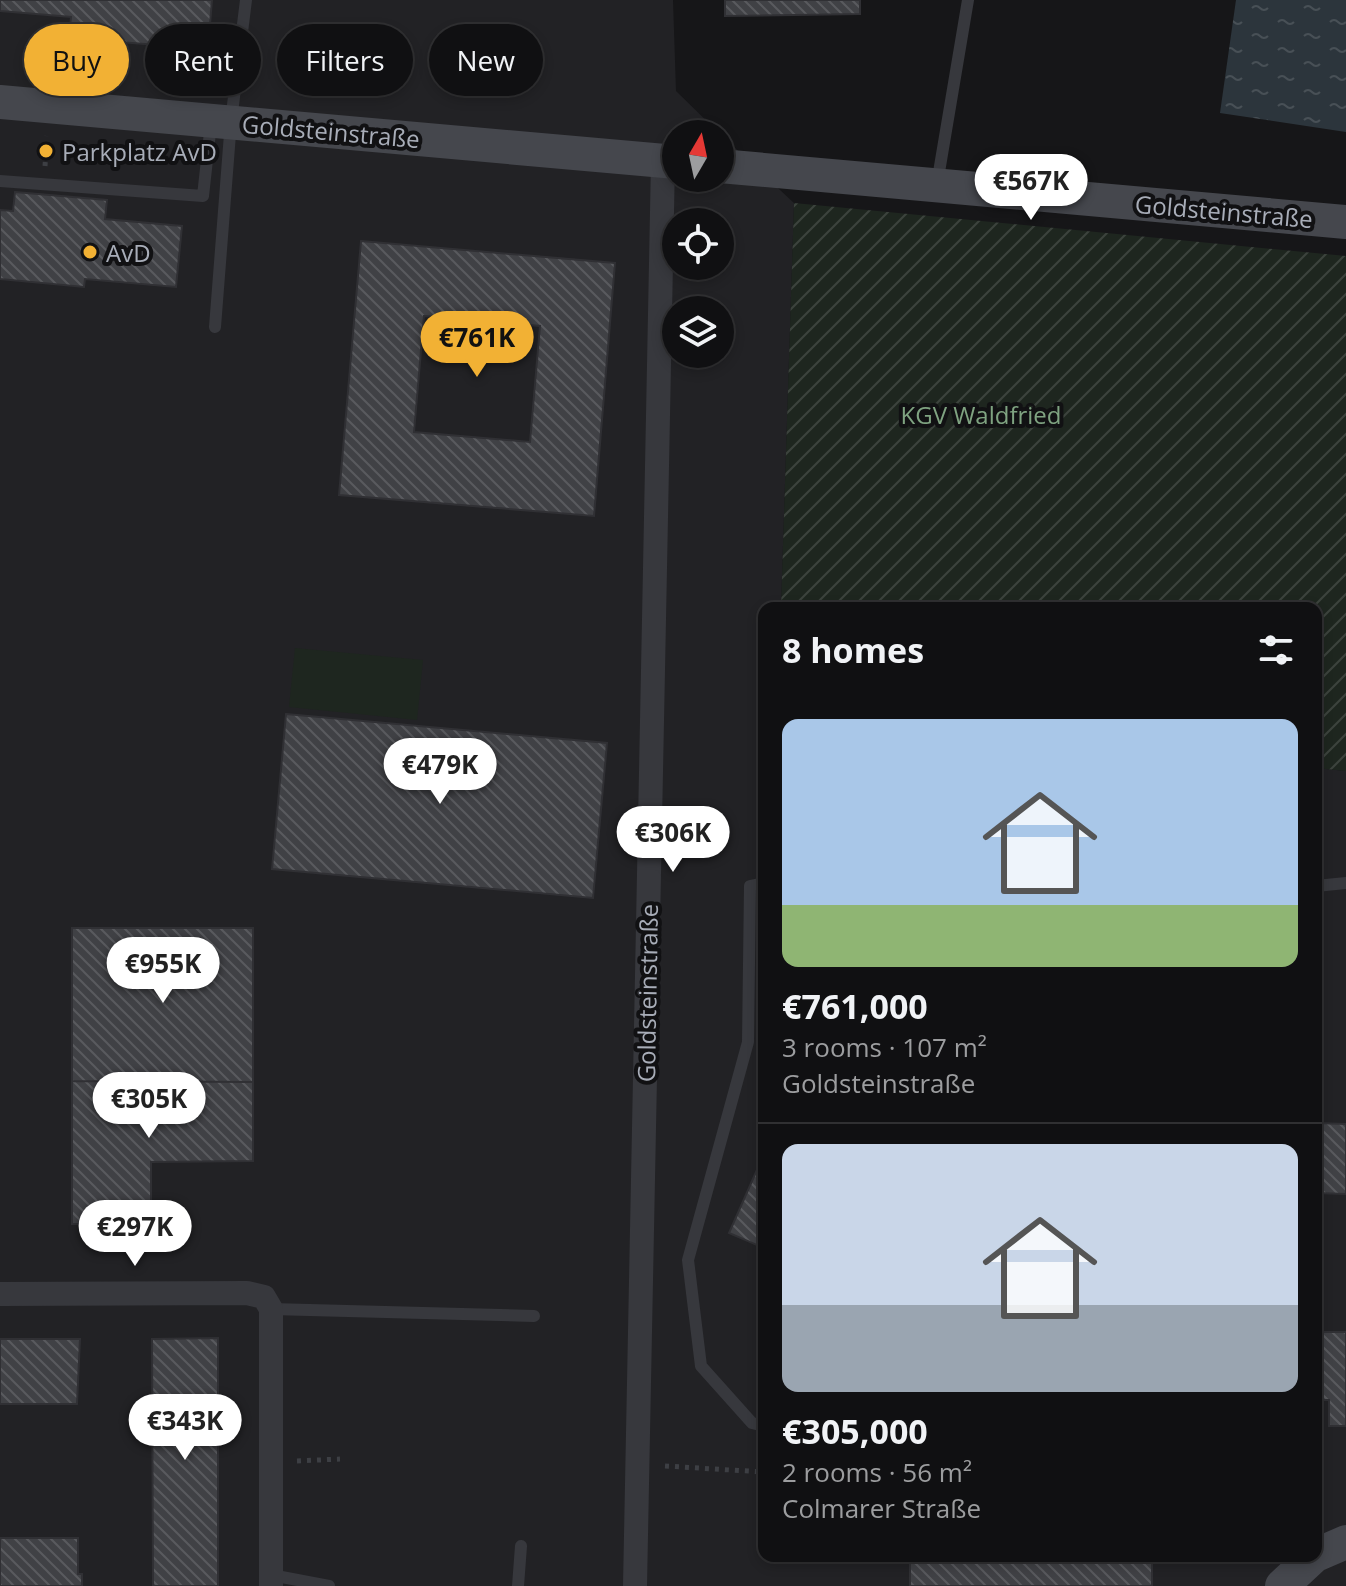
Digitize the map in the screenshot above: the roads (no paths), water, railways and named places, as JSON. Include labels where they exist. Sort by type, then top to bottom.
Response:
[{"type":"street","name":"Goldsteinstraße","points":[[0,102],[662,161]]},
{"type":"street","name":"Goldsteinstraße","points":[[734,167],[1346,222]]},
{"type":"street","name":"Goldsteinstraße","points":[[635,1586],[668,192]]},
{"type":"street","points":[[0,1294],[247,1293],[264,1297],[271,1309],[271,1580]]},
{"type":"street","points":[[1322,1552],[1346,1542]]},
{"type":"street","points":[[1282,1586],[1306,1562]]},
{"type":"lane","points":[[0,181],[203,196],[246,0]]},
{"type":"lane","points":[[937,184],[968,0]]},
{"type":"lane","points":[[215,327],[221,120]]},
{"type":"lane","points":[[1322,885],[1346,883]]},
{"type":"lane","points":[[758,884],[750,886],[748,1042],[688,1260],[701,1366],[752,1423],[758,1424]]},
{"type":"lane","points":[[271,1309],[534,1316]]},
{"type":"lane","points":[[518,1586],[521,1546]]},
{"type":"lane","points":[[271,1580],[329,1586]]},
{"type":"water","points":[[1236,0],[1346,0],[1346,132],[1220,113]]},
{"type":"place","name":"Parkplatz AvD","points":[[46,151]]},
{"type":"place","name":"AvD","points":[[90,252]]},
{"type":"park label","name":"KGV Waldfried","points":[[981,414]]}]
